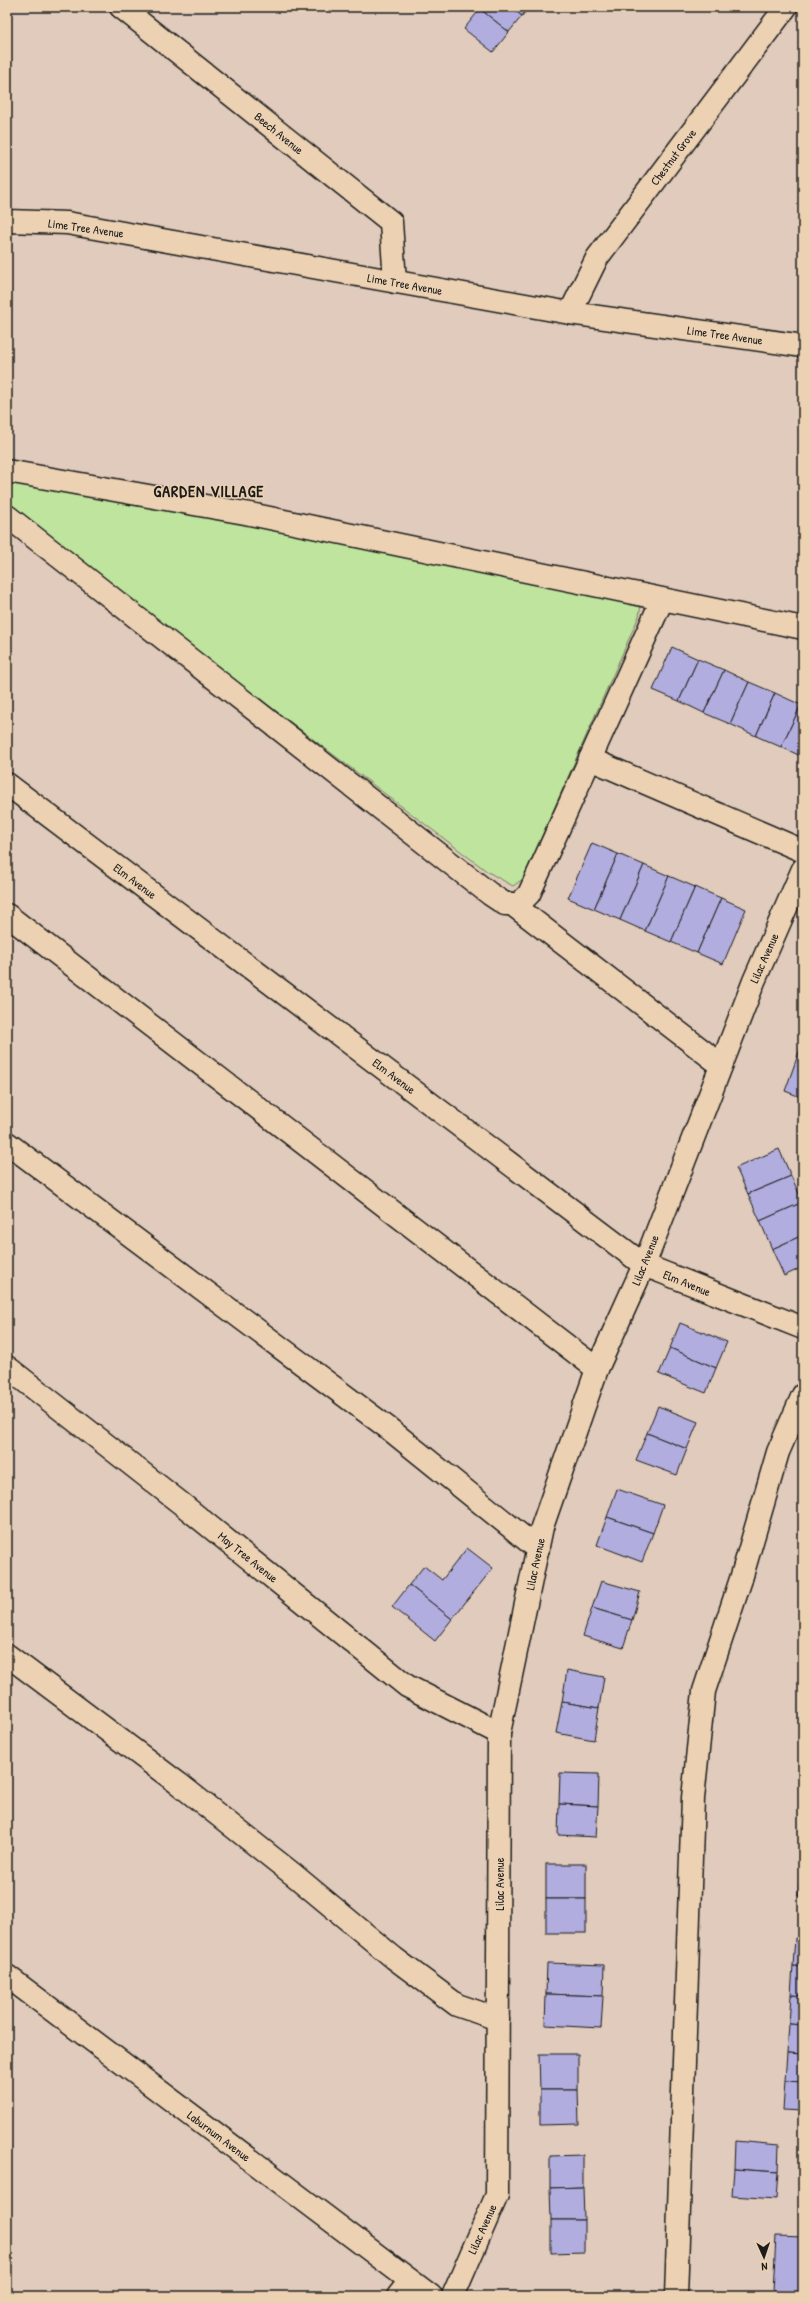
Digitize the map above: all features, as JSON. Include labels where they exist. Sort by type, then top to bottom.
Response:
[{"type":"street","name":"Beech Avenue","points":[[121,7],[391,222],[395,282]]},
{"type":"street","name":"Chestnut Grove","points":[[570,313],[597,258],[786,7]]},
{"type":"street","name":"Lime Tree Avenue","points":[[7,221],[67,224],[570,313],[803,346]]},
{"type":"street","points":[[7,471],[245,513],[803,628]]},
{"type":"street","points":[[7,516],[490,894],[505,904],[519,904],[528,894],[662,600]]},
{"type":"street","points":[[590,759],[803,851]]},
{"type":"street","name":"Elm Avenue","points":[[7,784],[644,1265],[803,1328]]},
{"type":"street","name":"Lilac Avenue","points":[[453,2296],[497,2195],[499,1733],[542,1527],[597,1369],[644,1265],[754,980],[803,869]]},
{"type":"street","points":[[512,904],[721,1065]]},
{"type":"street","points":[[7,915],[597,1369]]},
{"type":"street","points":[[7,1143],[388,1428],[538,1549]]},
{"type":"street","name":"May Tree Avenue","points":[[7,1367],[183,1505],[408,1686],[499,1733]]},
{"type":"street","points":[[676,2296],[692,1798],[704,1691],[741,1579],[778,1452],[803,1395]]},
{"type":"street","points":[[7,1655],[179,1784],[294,1875],[394,1958],[457,2005],[498,2019]]},
{"type":"street","name":"Laburnum Avenue","points":[[7,1976],[404,2288],[431,2296]]},
{"type":"green space","points":[[20,477],[641,605],[639,616],[523,879],[513,886],[488,872],[11,510],[7,505],[7,481]]},
{"type":"building","points":[[482,7],[511,7],[522,16],[509,32],[480,9]]},
{"type":"building","points":[[511,7],[529,7],[522,16]]},
{"type":"building","points":[[480,9],[509,32],[493,52],[464,29]]},
{"type":"building","points":[[672,647],[698,659],[679,701],[653,690]]},
{"type":"building","points":[[698,659],[724,670],[704,713],[679,701]]},
{"type":"building","points":[[724,670],[749,682],[730,724],[704,713]]},
{"type":"building","points":[[749,682],[775,693],[756,736],[730,724]]},
{"type":"building","points":[[775,693],[801,705],[781,747],[756,736]]},
{"type":"building","points":[[801,705],[803,706],[803,757],[781,747]]},
{"type":"building","points":[[592,843],[618,854],[594,909],[568,898]]},
{"type":"building","points":[[618,854],[644,865],[620,920],[594,909]]},
{"type":"building","points":[[644,865],[669,876],[645,931],[620,920]]},
{"type":"building","points":[[669,876],[695,887],[671,942],[645,931]]},
{"type":"building","points":[[695,887],[721,898],[697,953],[671,942]]},
{"type":"building","points":[[721,898],[746,909],[723,964],[697,953]]},
{"type":"building","points":[[803,1041],[803,1098],[785,1091]]},
{"type":"building","points":[[779,1149],[791,1176],[748,1194],[736,1168]]},
{"type":"building","points":[[791,1176],[803,1202],[760,1221],[748,1194]]},
{"type":"building","points":[[803,1202],[803,1235],[772,1249],[760,1221]]},
{"type":"building","points":[[803,1235],[803,1267],[784,1276],[772,1249]]},
{"type":"building","points":[[680,1323],[727,1342],[716,1368],[670,1348]]},
{"type":"building","points":[[670,1348],[716,1368],[706,1393],[659,1374]]},
{"type":"building","points":[[658,1406],[698,1422],[687,1449],[647,1433]]},
{"type":"building","points":[[647,1433],[687,1449],[677,1475],[636,1460]]},
{"type":"building","points":[[617,1489],[663,1505],[653,1533],[607,1517]]},
{"type":"building","points":[[607,1517],[653,1533],[642,1562],[597,1545]]},
{"type":"building","points":[[467,1548],[493,1568],[452,1619],[409,1585],[424,1566],[442,1580]]},
{"type":"building","points":[[601,1581],[640,1592],[632,1620],[592,1608]]},
{"type":"building","points":[[409,1585],[452,1619],[435,1641],[392,1607]]},
{"type":"building","points":[[592,1608],[632,1620],[623,1648],[583,1636]]},
{"type":"building","points":[[567,1670],[604,1677],[599,1708],[562,1702]]},
{"type":"building","points":[[562,1702],[599,1708],[594,1740],[556,1733]]},
{"type":"building","points":[[560,1773],[599,1774],[598,1806],[559,1804]]},
{"type":"building","points":[[559,1804],[598,1806],[596,1837],[558,1835]]},
{"type":"building","points":[[803,1839],[803,1868],[800,1867]]},
{"type":"building","points":[[546,1864],[586,1864],[586,1899],[546,1899]]},
{"type":"building","points":[[800,1867],[803,1868],[803,1896],[798,1896]]},
{"type":"building","points":[[546,1899],[586,1899],[586,1933],[546,1933]]},
{"type":"building","points":[[795,1938],[803,1939],[803,1967],[793,1966]]},
{"type":"building","points":[[547,1963],[604,1965],[603,1996],[546,1994]]},
{"type":"building","points":[[793,1966],[803,1967],[803,1996],[791,1995]]},
{"type":"building","points":[[546,1994],[603,1996],[601,2028],[545,2025]]},
{"type":"building","points":[[791,1995],[803,1996],[803,2025],[789,2024]]},
{"type":"building","points":[[789,2024],[803,2025],[803,2054],[787,2053]]},
{"type":"building","points":[[787,2053],[803,2054],[803,2082],[785,2081]]},
{"type":"building","points":[[539,2054],[578,2054],[578,2090],[540,2090]]},
{"type":"building","points":[[785,2081],[803,2082],[803,2111],[783,2110]]},
{"type":"building","points":[[540,2090],[578,2090],[579,2124],[540,2125]]},
{"type":"building","points":[[735,2141],[779,2145],[778,2172],[734,2169]]},
{"type":"building","points":[[583,2155],[583,2187],[550,2188],[550,2156]]},
{"type":"building","points":[[734,2169],[778,2172],[776,2199],[732,2196]]},
{"type":"building","points":[[583,2187],[584,2220],[551,2220],[550,2188]]},
{"type":"building","points":[[551,2220],[584,2220],[584,2252],[551,2253]]},
{"type":"building","points":[[776,2236],[803,2237],[803,2293],[773,2292]]},
{"type":"building","points":[[773,2292],[803,2293],[803,2296],[773,2296]]},
{"type":"district","name":"GARDEN VILLAGE","points":[[209,491]]}]
